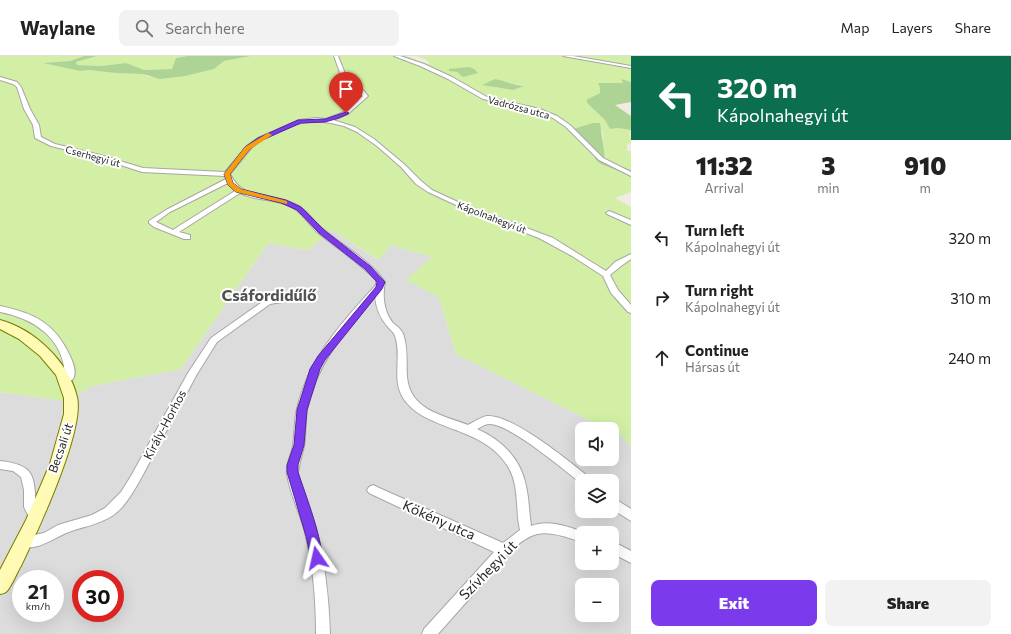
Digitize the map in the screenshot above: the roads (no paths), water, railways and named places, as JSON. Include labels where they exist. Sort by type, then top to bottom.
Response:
[{"type":"main road","name":"Becsali út","points":[[0,324],[22,334],[39,347],[58,370],[72,399],[70,423],[36,513],[24,542],[0,586]]},
{"type":"street","points":[[325,120],[342,116],[362,101],[366,96],[344,77],[336,56]]},
{"type":"street","name":"Vadrózsa utca","points":[[396,56],[429,68],[485,98],[538,110],[555,117],[568,126],[601,158],[631,174]]},
{"type":"street","points":[[566,56],[631,67]]},
{"type":"street","name":"Cserhegyi út","points":[[0,78],[15,83],[19,86],[27,109],[36,125],[38,138],[47,143],[98,156],[142,170],[228,177]]},
{"type":"street","name":"Kápolnahegyi út","points":[[187,237],[151,222],[228,177],[247,148],[260,139],[300,121],[325,120],[347,125],[359,131],[402,166],[419,184],[431,191],[476,213],[527,230],[556,243],[606,275]]},
{"type":"street","points":[[228,177],[231,184],[239,191],[284,202],[299,208],[322,232],[377,276],[381,282],[380,287],[383,313],[400,338],[402,384],[409,402],[425,413],[469,429],[486,437],[498,447],[516,470],[522,491],[523,522],[527,533]]},
{"type":"street","points":[[173,232],[182,228],[239,191]]},
{"type":"street","points":[[609,213],[631,223]]},
{"type":"street","points":[[631,256],[618,264],[606,275],[614,291],[631,310]]},
{"type":"street","points":[[323,634],[323,599],[319,570],[312,536],[292,472],[292,465],[299,445],[302,410],[315,369],[328,348],[380,287]]},
{"type":"street","name":"Király-Horhos","points":[[24,542],[46,538],[62,529],[95,519],[108,512],[125,495],[136,479],[193,373],[214,340],[268,302],[297,297]]},
{"type":"street","points":[[0,309],[17,312],[42,323],[58,342],[70,365],[70,377],[65,382]]},
{"type":"street","points":[[469,429],[485,421],[498,421],[548,451],[577,474]]},
{"type":"street","points":[[0,465],[16,467],[27,475],[30,508],[36,513]]},
{"type":"street","name":"Kökény utca","points":[[373,490],[504,550]]},
{"type":"street","points":[[619,507],[631,516]]},
{"type":"street","name":"Szívhegyi út","points":[[429,634],[504,550],[527,533],[546,528],[575,535]]},
{"type":"street","points":[[619,551],[631,557]]},
{"type":"district","name":"Csáfordidűlő","points":[[269,295]]}]
